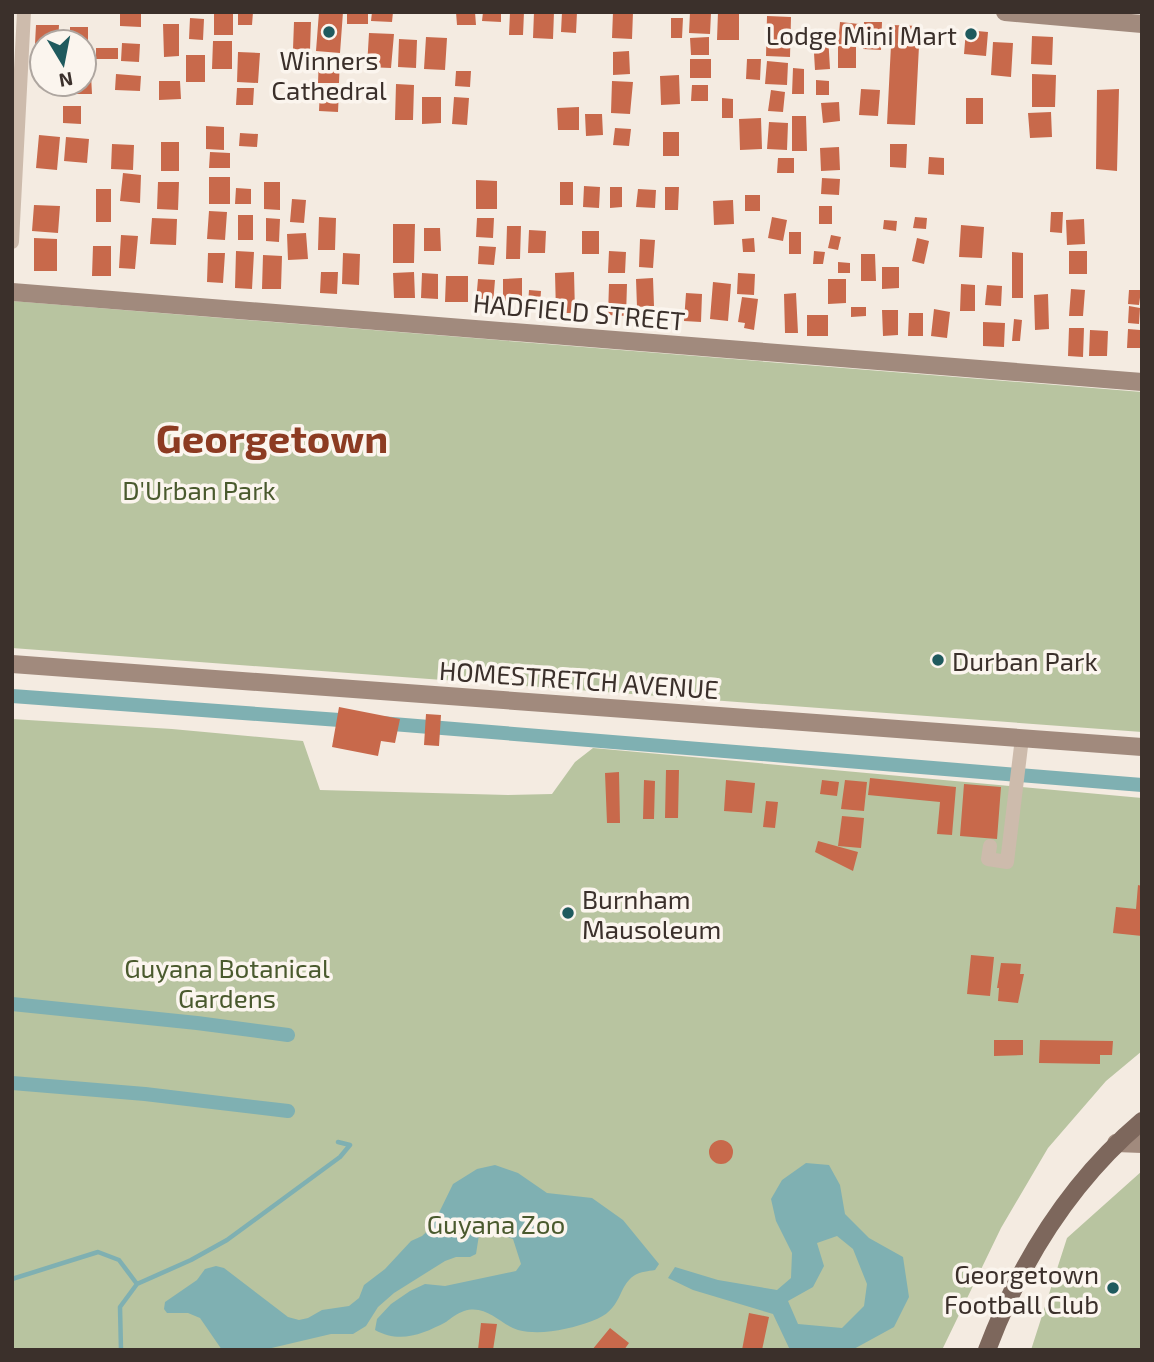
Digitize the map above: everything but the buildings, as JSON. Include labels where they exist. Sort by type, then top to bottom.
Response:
[{"type":"main road","points":[[986,1350],[1000,1314],[1040,1239],[1081,1182],[1116,1143],[1142,1121]]},
{"type":"street","points":[[12,242],[24,12]]},
{"type":"street","points":[[1005,12],[1142,24]]},
{"type":"street","name":"HADFIELD STREET","points":[[12,292],[1142,382]]},
{"type":"street","name":"HOMESTRETCH AVENUE","points":[[12,664],[1142,747]]},
{"type":"street","points":[[990,846],[988,859],[1007,862],[1022,738]]},
{"type":"street","points":[[1116,1143],[1142,1143]]},
{"type":"green space","name":"D'Urban Park","points":[[12,301],[1142,392],[1142,732],[12,648]]},
{"type":"green space","name":"Guyana Botanical Gardens","points":[[12,719],[303,741],[320,790],[552,794],[575,762],[593,748],[1142,798],[1142,1051],[1106,1081],[1048,1148],[1001,1228],[942,1350],[12,1350]]},
{"type":"green space","name":"Georgetown Football Club","points":[[1142,1171],[1142,1350],[1031,1350],[1067,1238]]},
{"type":"water","points":[[806,1163],[829,1165],[840,1185],[845,1214],[869,1238],[903,1257],[909,1297],[894,1327],[852,1350],[790,1350],[773,1314],[693,1290],[668,1278],[675,1267],[718,1280],[777,1290],[791,1278],[792,1253],[776,1221],[771,1199],[782,1180]],"holes":[[[837,1236],[853,1249],[867,1284],[864,1306],[842,1328],[798,1324],[788,1301],[813,1287],[824,1266],[817,1243]]]},
{"type":"water","points":[[495,1165],[518,1173],[547,1193],[592,1198],[623,1220],[659,1264],[655,1270],[637,1274],[629,1280],[615,1305],[602,1316],[574,1327],[546,1332],[518,1330],[479,1310],[462,1312],[446,1322],[411,1336],[393,1336],[375,1330],[377,1319],[391,1304],[425,1284],[445,1286],[516,1271],[521,1264],[513,1239],[489,1229],[479,1235],[476,1254],[445,1261],[394,1293],[378,1307],[366,1326],[353,1334],[331,1334],[263,1350],[222,1350],[200,1318],[188,1313],[167,1313],[164,1309],[165,1302],[197,1280],[205,1269],[216,1266],[224,1268],[288,1317],[299,1320],[322,1310],[349,1306],[359,1298],[364,1285],[385,1269],[411,1241],[432,1227],[453,1184],[477,1169]]},
{"type":"waterway","points":[[12,696],[353,721]]},
{"type":"waterway","points":[[380,723],[1142,785]]},
{"type":"waterway","points":[[12,1004],[288,1035]]},
{"type":"waterway","points":[[12,1083],[145,1094],[288,1111]]},
{"type":"waterway","points":[[121,1350],[120,1307],[137,1284],[191,1260],[227,1240],[340,1157],[350,1145],[338,1142]]},
{"type":"waterway","points":[[12,1279],[98,1252],[119,1260],[137,1284]]},
{"type":"place","name":"Winners Cathedral","points":[[329,32]]},
{"type":"place","name":"Lodge Mini Mart","points":[[971,34]]},
{"type":"place","name":"Durban Park","points":[[938,660]]},
{"type":"place","name":"Burnham Mausoleum","points":[[568,913]]},
{"type":"place","name":"Georgetown Football Club","points":[[1113,1288]]},
{"type":"district","name":"Georgetown","points":[[272,437]]},
{"type":"park label","name":"Guyana Zoo","points":[[496,1223]]}]
